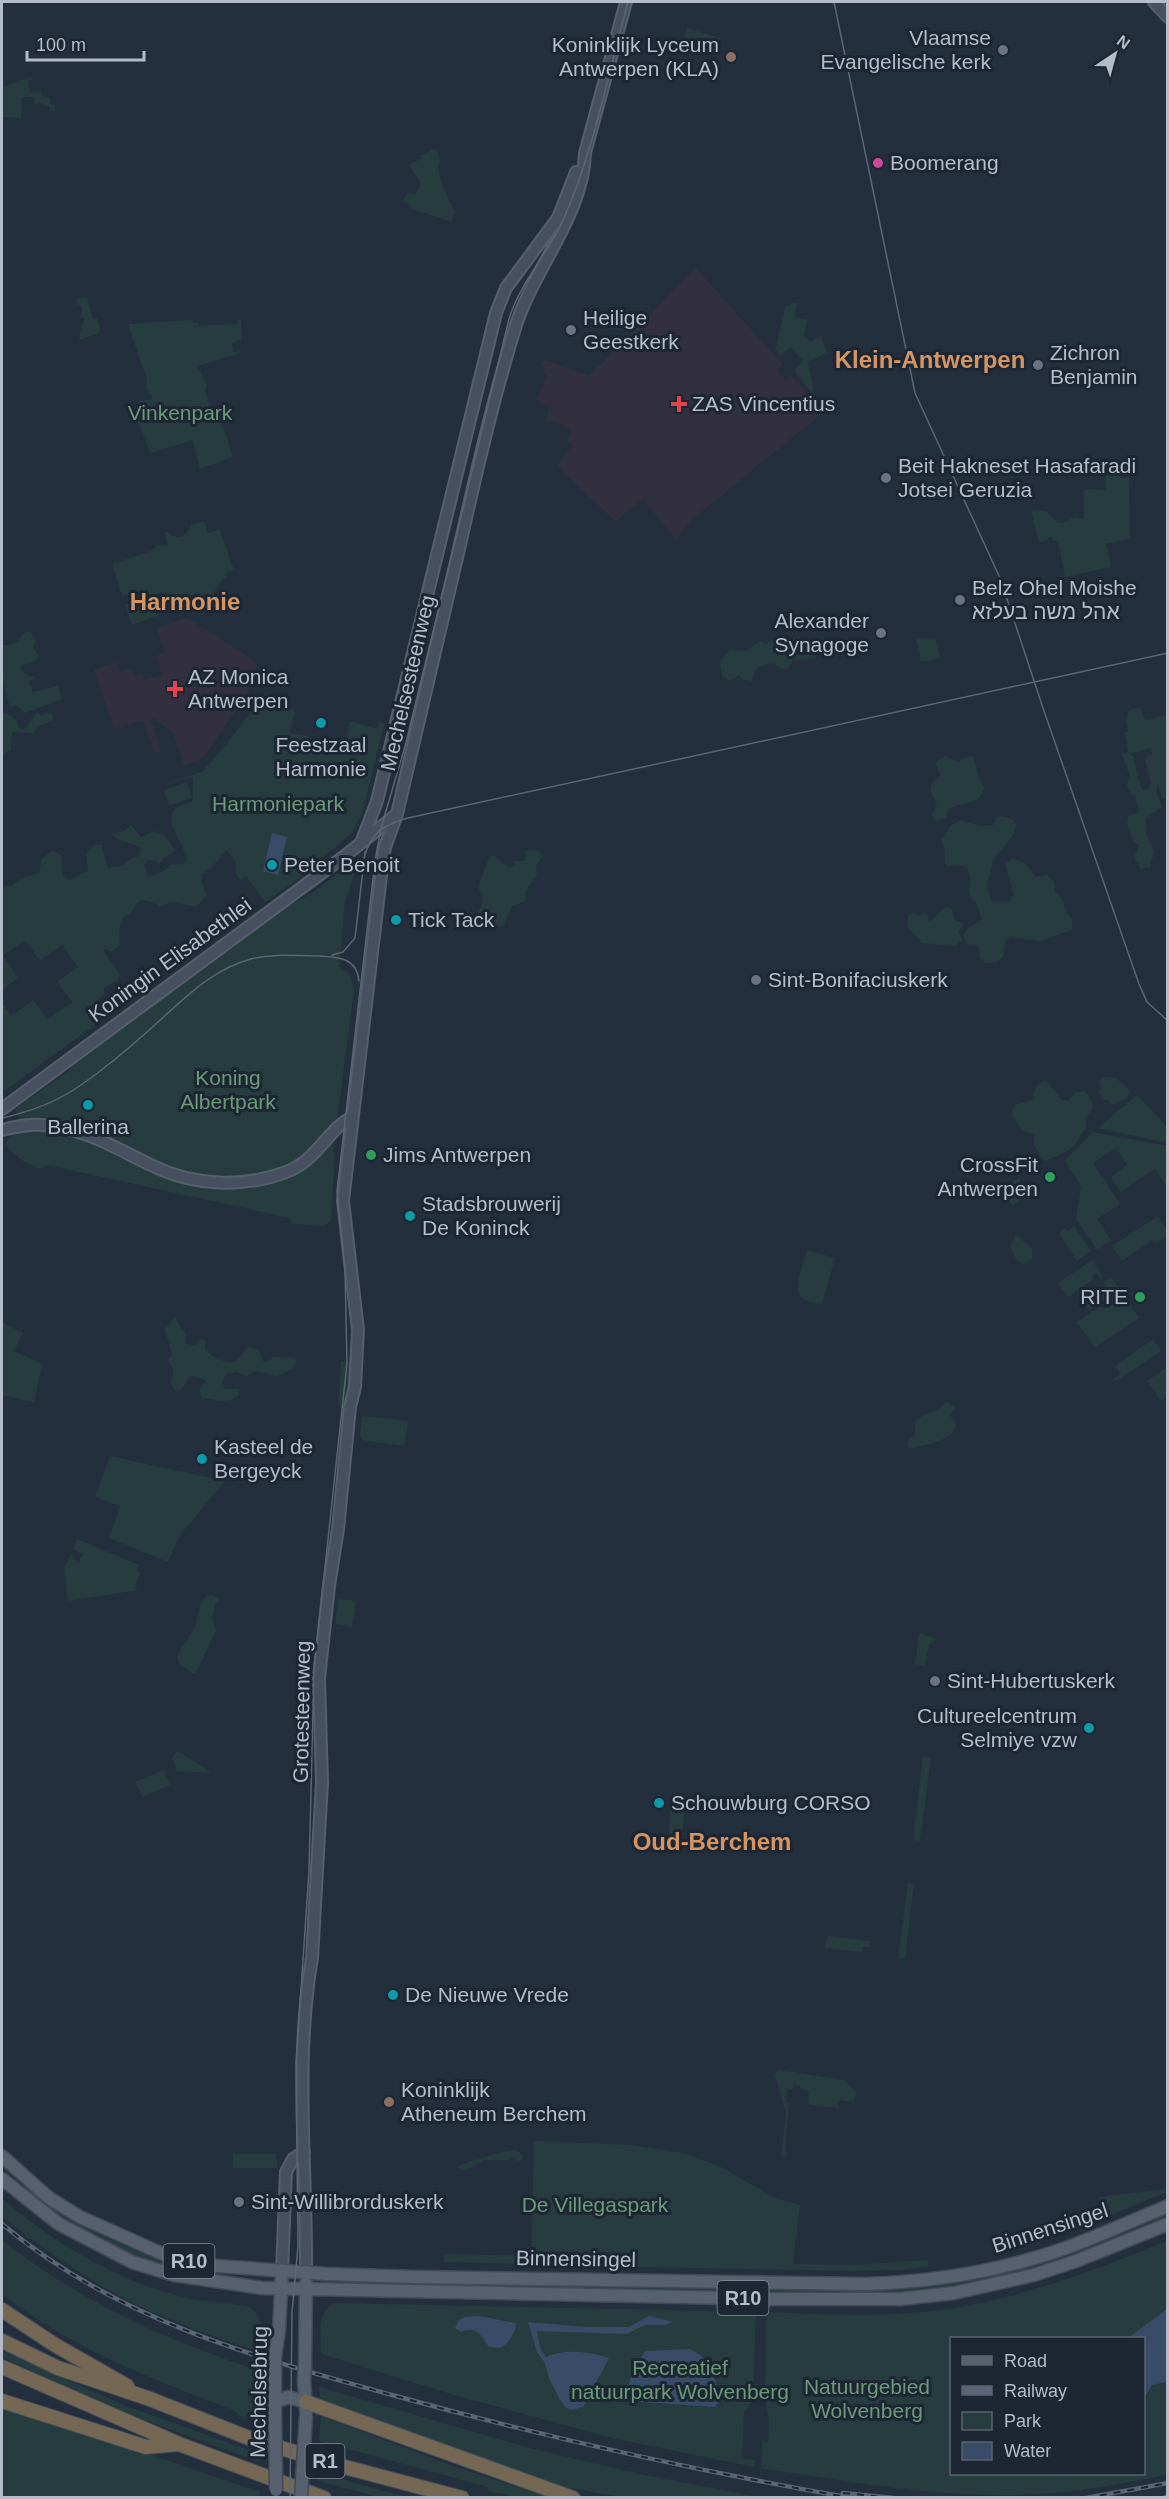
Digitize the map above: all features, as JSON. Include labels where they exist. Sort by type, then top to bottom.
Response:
[{"type":"highway","points":[[2,2310],[55,2345],[150,2399]]},
{"type":"highway","name":"R1","points":[[2,2341],[58,2368],[150,2399],[254,2440],[462,2498]]},
{"type":"highway","name":"R1","points":[[2,2367],[179,2444],[324,2498]]},
{"type":"highway","points":[[2,2401],[146,2447],[179,2444]]},
{"type":"highway","points":[[306,2409],[573,2498]]},
{"type":"main road","name":"Mechelsesteenweg","points":[[361,843],[374,810],[496,313],[506,288],[558,218],[578,165],[585,153],[626,2]]},
{"type":"main road","points":[[1154,2],[1167,17]]},
{"type":"main road","name":"Mechelsesteenweg","points":[[346,1239],[343,1201],[385,847],[397,814],[469,503],[516,326],[532,286],[566,221],[585,167],[585,153]]},
{"type":"main road","name":"Koningin Elisabethlei","points":[[2,1109],[397,814]]},
{"type":"main road","points":[[361,843],[385,847]]},
{"type":"main road","points":[[2,1130],[31,1125],[59,1127],[106,1143],[169,1173],[201,1181],[229,1183],[285,1173],[297,1167],[314,1154],[341,1124],[352,1117]]},
{"type":"main road","name":"Grotesteenweg","points":[[306,2272],[301,2107],[303,2035],[307,1983],[312,1958],[322,1779],[319,1678],[338,1529],[350,1407],[355,1388],[358,1330],[346,1239]]},
{"type":"main road","points":[[282,2271],[286,2172],[293,2159],[304,2152]]},
{"type":"main road","name":"Binnensingel","points":[[2,2156],[49,2198],[101,2228],[164,2254],[217,2266],[415,2277],[864,2283],[922,2280],[990,2269],[1053,2252],[1167,2206]]},
{"type":"main road","name":"Binnensingel","points":[[2,2179],[59,2224],[112,2253],[153,2270],[214,2282],[280,2288],[774,2299],[900,2299],[954,2293],[1034,2275],[1076,2261],[1167,2224]]},
{"type":"main road","points":[[70,2200],[78,2211],[101,2228]]},
{"type":"main road","points":[[214,2282],[219,2271],[217,2266]]},
{"type":"main road","name":"Mechelsebrug","points":[[275,2495],[275,2357],[282,2271]]},
{"type":"main road","points":[[301,2498],[306,2409],[304,2380],[306,2272]]},
{"type":"main road","points":[[276,2404],[288,2397],[306,2409]]},
{"type":"shaded area","name":"ZAS Vincentius","points":[[696,268],[783,365],[777,370],[786,380],[792,376],[822,413],[689,522],[676,540],[643,499],[615,521],[557,466],[573,444],[567,441],[571,429],[546,420],[550,406],[536,401],[547,375],[543,373],[545,368],[540,366],[543,359],[589,376]]},
{"type":"shaded area","name":"AZ Monica Antwerpen","points":[[187,618],[254,660],[257,666],[247,695],[206,754],[199,760],[184,765],[173,732],[153,718],[151,719],[161,751],[154,753],[143,720],[114,729],[94,670],[116,662],[120,673],[132,669],[134,675],[141,673],[144,680],[162,675],[156,656],[165,652],[157,628]]},
{"type":"green space","points":[[687,28],[720,38],[714,55],[682,45]]},
{"type":"green space","points":[[31,77],[32,80],[28,81],[30,93],[41,92],[43,97],[50,98],[50,104],[55,105],[55,111],[50,111],[50,106],[44,106],[42,103],[34,105],[34,97],[22,97],[21,118],[2,117],[2,87]]},
{"type":"green space","points":[[432,149],[436,149],[440,160],[440,179],[455,211],[452,222],[409,208],[410,205],[403,202],[408,192],[415,195],[421,184],[409,165]]},
{"type":"green space","points":[[87,297],[93,319],[97,318],[100,330],[98,334],[79,339],[84,319],[81,318],[82,306],[76,304],[77,299]]},
{"type":"green space","points":[[797,303],[795,317],[807,320],[804,337],[806,336],[810,342],[821,336],[827,352],[808,362],[815,397],[794,371],[803,361],[791,347],[780,356],[776,349],[785,306]]},
{"type":"green space","name":"Vinkenpark","points":[[241,319],[242,339],[232,343],[234,352],[240,350],[241,353],[197,366],[207,386],[205,391],[211,409],[217,408],[233,457],[200,469],[193,440],[151,453],[136,418],[144,416],[139,401],[153,399],[146,389],[147,380],[128,324],[193,320],[193,323],[198,323],[198,326],[238,324],[238,320]]},
{"type":"green space","points":[[1106,470],[1121,470],[1121,478],[1129,477],[1130,539],[1106,544],[1111,567],[1065,577],[1058,541],[1053,541],[1052,537],[1039,543],[1031,510],[1046,511],[1057,522],[1062,523],[1075,517],[1084,519],[1084,489],[1105,490]]},
{"type":"green space","points":[[204,521],[208,533],[219,529],[234,570],[226,573],[226,577],[205,605],[208,610],[203,614],[193,606],[172,611],[163,592],[152,596],[159,615],[132,625],[125,605],[144,598],[141,590],[122,596],[112,564],[151,551],[158,545],[168,546],[164,533],[168,532],[178,537],[185,535],[191,525]]},
{"type":"green space","points":[[25,632],[30,632],[36,640],[33,646],[39,657],[31,663],[21,665],[20,670],[35,677],[29,682],[33,692],[58,686],[62,699],[25,713],[16,705],[10,707],[4,685],[2,661],[3,645],[15,644]]},
{"type":"green space","points":[[798,637],[817,648],[816,658],[792,661],[787,669],[782,669],[772,663],[756,668],[752,681],[743,680],[739,675],[729,681],[722,676],[720,661],[730,650],[746,651],[761,641],[766,644],[772,640],[786,641]]},
{"type":"green space","points":[[916,638],[936,639],[940,658],[921,662]]},
{"type":"green space","name":"Harmoniepark","points":[[260,700],[295,710],[290,733],[309,736],[308,742],[324,746],[326,739],[345,746],[350,721],[377,729],[379,722],[384,724],[363,811],[352,833],[299,878],[265,902],[246,876],[240,879],[236,875],[236,863],[227,850],[202,874],[202,883],[207,895],[196,907],[172,902],[160,907],[144,900],[137,903],[133,911],[123,917],[119,931],[120,945],[112,952],[103,950],[120,974],[117,981],[104,988],[104,995],[98,999],[109,1015],[4,1091],[2,1088],[2,1002],[11,1016],[33,1000],[47,1019],[72,1002],[57,982],[78,967],[62,945],[40,961],[25,940],[3,955],[18,978],[2,990],[2,887],[13,885],[20,879],[39,873],[42,859],[53,850],[61,855],[63,875],[69,880],[88,871],[86,855],[94,844],[102,845],[108,868],[123,866],[130,859],[139,856],[141,848],[118,839],[112,834],[124,831],[131,825],[141,837],[154,831],[165,835],[174,848],[174,852],[164,858],[160,864],[148,860],[144,866],[148,875],[160,873],[170,865],[183,864],[187,860],[186,854],[171,819],[176,808],[193,801],[193,779],[192,777],[163,784],[202,772]]},
{"type":"green space","points":[[1141,707],[1145,720],[1167,715],[1168,797],[1162,799],[1158,783],[1156,790],[1162,807],[1146,818],[1146,832],[1154,852],[1150,867],[1141,869],[1134,857],[1139,845],[1134,843],[1127,823],[1128,816],[1139,812],[1135,795],[1131,794],[1127,786],[1130,777],[1122,754],[1128,752],[1125,732],[1128,731],[1126,722],[1129,710]],"holes":[[[1151,748],[1152,755],[1146,756],[1145,760],[1151,784],[1149,788],[1143,790],[1133,757],[1130,754]]]},
{"type":"green space","points":[[5,712],[17,720],[21,729],[25,729],[37,712],[40,715],[51,713],[54,720],[37,727],[34,733],[12,732],[11,750],[2,754],[2,714]]},
{"type":"green space","points":[[945,756],[960,763],[960,759],[974,756],[979,779],[985,788],[978,799],[948,810],[946,817],[935,822],[932,815],[937,802],[932,795],[931,788],[934,781],[941,776],[936,765],[938,760]]},
{"type":"green space","points":[[187,782],[192,798],[169,806],[164,790]]},
{"type":"green space","points":[[997,817],[1012,819],[1016,824],[1011,838],[993,860],[988,891],[993,902],[1010,902],[1014,894],[1005,864],[1013,859],[1025,863],[1036,877],[1047,875],[1054,881],[1055,890],[1063,900],[1066,912],[1072,920],[1072,930],[1040,941],[1011,937],[1005,941],[1003,956],[998,962],[985,963],[980,957],[978,945],[967,944],[963,935],[968,928],[982,920],[977,904],[969,892],[970,877],[967,867],[948,866],[945,863],[945,850],[941,840],[949,827],[960,820],[981,826],[993,825]]},
{"type":"green space","points":[[539,851],[542,856],[536,866],[537,876],[525,891],[526,901],[512,906],[504,925],[494,926],[478,919],[482,901],[479,884],[491,856],[509,868],[515,861],[524,861],[525,852]]},
{"type":"green space","name":"Koning Albertpark","points":[[353,864],[357,864],[345,903],[339,966],[351,976],[354,991],[333,1151],[335,1153],[331,1220],[324,1226],[289,1223],[290,1218],[47,1165],[40,1169],[21,1160],[9,1149],[6,1145],[8,1138],[18,1130],[25,1129],[15,1109],[69,1071],[79,1058],[172,990],[188,975],[262,926],[262,920],[312,893]]},
{"type":"green space","points":[[946,906],[952,909],[955,920],[963,923],[959,932],[962,940],[956,946],[922,943],[907,926],[908,915],[913,912],[919,916],[923,913],[927,914],[929,923]]},
{"type":"green space","points":[[1103,1077],[1116,1078],[1131,1091],[1127,1098],[1113,1105],[1108,1100],[1102,1100],[1099,1081]]},
{"type":"green space","points":[[1046,1080],[1062,1100],[1068,1101],[1075,1093],[1083,1091],[1089,1095],[1093,1107],[1086,1119],[1086,1129],[1074,1146],[1060,1155],[1043,1161],[1034,1145],[1034,1135],[1022,1130],[1011,1115],[1015,1105],[1032,1100],[1036,1086]]},
{"type":"green space","points":[[1137,1095],[1167,1127],[1167,1143],[1098,1128]]},
{"type":"green space","points":[[1093,1132],[1168,1146],[1167,1187],[1155,1169],[1121,1192],[1111,1177],[1127,1165],[1116,1148],[1093,1163],[1120,1204],[1097,1219],[1111,1240],[1097,1250],[1076,1219],[1081,1187],[1065,1160]]},
{"type":"green space","points":[[1019,1178],[1026,1194],[1012,1206],[1000,1187]]},
{"type":"green space","points":[[1158,1216],[1167,1230],[1167,1236],[1156,1243],[1153,1240],[1122,1261],[1112,1246]]},
{"type":"green space","points":[[1074,1226],[1091,1251],[1077,1261],[1059,1234],[1064,1228],[1067,1231]]},
{"type":"green space","points":[[1016,1235],[1032,1248],[1032,1258],[1023,1265],[1016,1259],[1010,1247]]},
{"type":"green space","points":[[807,1250],[835,1258],[822,1304],[803,1299],[798,1289]]},
{"type":"green space","points":[[1092,1260],[1104,1278],[1101,1279],[1096,1273],[1092,1276],[1094,1279],[1068,1297],[1058,1283]]},
{"type":"green space","points":[[1111,1277],[1122,1293],[1106,1305],[1103,1301],[1089,1311],[1084,1304],[1100,1293],[1099,1291],[1105,1286],[1103,1282]]},
{"type":"green space","points":[[1124,1295],[1139,1318],[1095,1348],[1077,1322],[1101,1306],[1104,1309]]},
{"type":"green space","points":[[175,1317],[186,1335],[185,1343],[196,1346],[198,1340],[202,1339],[205,1341],[205,1350],[219,1359],[236,1362],[248,1347],[258,1349],[263,1361],[267,1362],[274,1357],[294,1358],[297,1360],[294,1368],[277,1376],[255,1371],[246,1376],[236,1372],[226,1374],[222,1382],[225,1389],[239,1389],[239,1395],[225,1401],[201,1397],[200,1390],[206,1380],[192,1376],[180,1391],[175,1390],[171,1384],[173,1369],[168,1361],[172,1355],[165,1329]]},
{"type":"green space","points":[[2,1322],[23,1333],[14,1351],[42,1364],[34,1402],[2,1395]]},
{"type":"green space","points":[[1153,1339],[1161,1351],[1116,1381],[1114,1379],[1120,1374],[1115,1366]]},
{"type":"green space","points":[[341,1361],[352,1362],[347,1406],[338,1405]]},
{"type":"green space","points":[[1167,1367],[1167,1397],[1161,1401],[1147,1381]]},
{"type":"green space","points":[[946,1402],[956,1408],[950,1415],[956,1424],[950,1435],[931,1444],[907,1447],[909,1439],[915,1435],[915,1422],[923,1415],[936,1411]]},
{"type":"green space","points":[[362,1416],[408,1421],[404,1446],[362,1440],[360,1436]]},
{"type":"green space","points":[[110,1456],[225,1481],[180,1535],[168,1562],[109,1538],[120,1506],[95,1497]]},
{"type":"green space","points":[[77,1539],[139,1565],[137,1572],[140,1573],[135,1587],[138,1590],[68,1601],[64,1569],[70,1555],[73,1556],[72,1559],[79,1562],[83,1554],[73,1549]]},
{"type":"green space","points":[[211,1594],[220,1601],[215,1604],[212,1619],[216,1630],[194,1674],[180,1665],[177,1658],[194,1628],[202,1602]]},
{"type":"green space","points":[[338,1599],[356,1601],[352,1627],[335,1624]]},
{"type":"green space","points":[[919,1633],[938,1639],[929,1644],[925,1666],[915,1664]]},
{"type":"green space","points":[[177,1751],[210,1771],[209,1773],[177,1771],[172,1758]]},
{"type":"green space","points":[[923,1756],[931,1757],[920,1841],[913,1840]]},
{"type":"green space","points":[[164,1770],[170,1785],[142,1797],[135,1782]]},
{"type":"green space","points":[[678,1799],[686,1800],[682,1833],[669,1834],[670,1808],[676,1809]]},
{"type":"green space","points":[[908,1883],[914,1884],[905,1959],[898,1958]]},
{"type":"green space","points":[[828,1936],[870,1941],[869,1947],[863,1947],[862,1952],[824,1948]]},
{"type":"green space","points":[[778,2070],[844,2080],[857,2093],[853,2102],[841,2100],[838,2102],[839,2108],[810,2105],[809,2091],[800,2089],[800,2086],[794,2085],[793,2089],[787,2089],[786,2102],[789,2103],[786,2157],[781,2156],[786,2114],[775,2075]]},
{"type":"green space","name":"De Villegaspark","points":[[534,2141],[630,2145],[683,2153],[719,2166],[773,2197],[800,2205],[793,2264],[856,2265],[928,2260],[929,2266],[901,2270],[857,2271],[531,2265]]},
{"type":"green space","points":[[516,2150],[522,2154],[519,2162],[512,2157],[507,2160],[484,2160],[465,2171],[458,2168],[460,2165],[494,2154]]},
{"type":"green space","points":[[233,2154],[276,2154],[277,2168],[233,2168]]},
{"type":"green space","points":[[2,2163],[48,2202],[98,2233],[153,2256],[211,2270],[212,2273],[180,2269],[155,2262],[107,2243],[41,2201],[2,2167]]},
{"type":"green space","points":[[1167,2189],[1167,2192],[1075,2230],[1033,2244],[1030,2228],[1101,2219],[1098,2197]]},
{"type":"green space","points":[[2,2198],[69,2248],[119,2274],[171,2294],[197,2300],[247,2306],[260,2320],[262,2353],[164,2317],[98,2284],[49,2252],[2,2217]]},
{"type":"green space","points":[[1167,2211],[1167,2218],[1092,2250],[1031,2270],[966,2285],[875,2295],[330,2283],[456,2285],[952,2282]]},
{"type":"green space","points":[[2,2240],[93,2301],[191,2346],[260,2371],[261,2422],[240,2416],[233,2410],[113,2361],[56,2331],[28,2313],[2,2294]]},
{"type":"green space","name":"Natuurgebied Wolvenberg","points":[[1167,2241],[1167,2475],[1069,2491],[1002,2495],[933,2492],[761,2468],[762,2441],[768,2442],[769,2420],[765,2399],[766,2312],[840,2315],[913,2313],[1011,2296],[1074,2276]]},
{"type":"green space","points":[[444,2254],[527,2256],[527,2264],[444,2262]]},
{"type":"green space","name":"Natuurgebied Wolvenberg","points":[[335,2303],[756,2312],[753,2400],[744,2413],[742,2459],[755,2460],[754,2467],[616,2439],[454,2395],[321,2354],[322,2318],[329,2307]]},
{"type":"green space","points":[[2,2351],[126,2406],[260,2454],[260,2462],[97,2401],[2,2357]]},
{"type":"green space","points":[[319,2387],[526,2447],[639,2474],[759,2497],[620,2497],[565,2487],[322,2400]]},
{"type":"green space","points":[[2,2404],[260,2492],[259,2497],[2,2497]]},
{"type":"green space","points":[[321,2416],[453,2466],[547,2497],[518,2497],[488,2491],[488,2487],[319,2441]]},
{"type":"green space","points":[[318,2473],[406,2497],[379,2497],[318,2481]]},
{"type":"water","points":[[272,833],[287,837],[278,875],[263,871]]},
{"type":"water","points":[[1167,2309],[1167,2382],[1152,2385],[1146,2395],[1145,2337],[1129,2337]]},
{"type":"water","points":[[478,2316],[516,2323],[509,2341],[500,2348],[489,2347],[478,2332],[466,2330],[461,2332],[455,2328],[459,2320]]},
{"type":"water","points":[[649,2316],[673,2322],[665,2325],[645,2325],[626,2334],[537,2331],[540,2348],[546,2357],[553,2354],[577,2352],[609,2358],[583,2407],[572,2410],[566,2408],[549,2378],[545,2363],[537,2352],[528,2322],[586,2327],[629,2327]]},
{"type":"water","points":[[689,2349],[703,2357],[708,2363],[720,2400],[715,2407],[627,2401],[632,2375],[646,2351]]},
{"type":"tram line","points":[[290,2498],[292,2312],[298,2246],[296,2063],[309,1871],[314,1669],[347,1363],[345,1270],[337,1191],[375,861],[381,828],[406,743],[509,319],[520,293],[558,231],[584,167],[628,2]]},
{"type":"tram line","points":[[834,2],[915,393],[1000,578],[1139,984],[1147,1002],[1168,1021]]},
{"type":"tram line","points":[[364,858],[370,842],[379,831],[408,818],[1168,653]]},
{"type":"tram line","points":[[332,955],[343,952],[355,938],[365,852]]},
{"type":"tram line","points":[[2,1118],[43,1106],[72,1091],[124,1052],[208,979],[236,964],[268,956],[333,957],[351,963],[358,973],[359,981]]},
{"type":"railway","points":[[2,2224],[46,2257],[92,2286],[187,2331],[237,2349],[392,2395],[563,2439],[678,2465],[852,2498]]},
{"type":"railway","points":[[1086,2498],[1168,2483]]},
{"type":"railway","points":[[843,2493],[894,2498]]},
{"type":"railway","points":[[1164,2498],[1168,2496]]},
{"type":"place","name":"Vlaamse Evangelische kerk","points":[[1003,50]]},
{"type":"place","name":"Koninklijk Lyceum Antwerpen (KLA)","points":[[731,57]]},
{"type":"place","name":"Boomerang","points":[[878,163]]},
{"type":"place","name":"Heilige Geestkerk","points":[[571,330]]},
{"type":"place","name":"Zichron Benjamin","points":[[1038,365]]},
{"type":"place","name":"ZAS Vincentius","points":[[679,404]]},
{"type":"place","name":"Beit Hakneset Hasafaradi Jotsei Geruzia","points":[[886,478]]},
{"type":"place","name":"Belz Ohel Moishe אהל משה בעלזא","points":[[960,600]]},
{"type":"place","name":"Alexander Synagoge","points":[[881,633]]},
{"type":"place","name":"AZ Monica Antwerpen","points":[[175,689]]},
{"type":"place","name":"Feestzaal Harmonie","points":[[321,723]]},
{"type":"place","name":"Peter Benoit","points":[[272,865]]},
{"type":"place","name":"Tick Tack","points":[[396,920]]},
{"type":"place","name":"Sint-Bonifaciuskerk","points":[[756,980]]},
{"type":"place","name":"Ballerina","points":[[88,1105]]},
{"type":"place","name":"Jims Antwerpen","points":[[371,1155]]},
{"type":"place","name":"CrossFit Antwerpen","points":[[1050,1177]]},
{"type":"place","name":"Stadsbrouwerij De Koninck","points":[[410,1216]]},
{"type":"place","name":"RITE","points":[[1140,1297]]},
{"type":"place","name":"Kasteel de Bergeyck","points":[[202,1459]]},
{"type":"place","name":"Sint-Hubertuskerk","points":[[935,1681]]},
{"type":"place","name":"Cultureelcentrum Selmiye vzw","points":[[1089,1728]]},
{"type":"place","name":"Schouwburg CORSO","points":[[659,1803]]},
{"type":"place","name":"De Nieuwe Vrede","points":[[393,1995]]},
{"type":"place","name":"Koninklijk Atheneum Berchem","points":[[389,2102]]},
{"type":"place","name":"Sint-Willibrorduskerk","points":[[239,2202]]},
{"type":"district","name":"Klein-Antwerpen","points":[[930,360]]},
{"type":"district","name":"Harmonie","points":[[185,602]]},
{"type":"district","name":"Oud-Berchem","points":[[712,1842]]},
{"type":"park label","name":"Recreatief natuurpark Wolvenberg","points":[[680,2380]]}]
